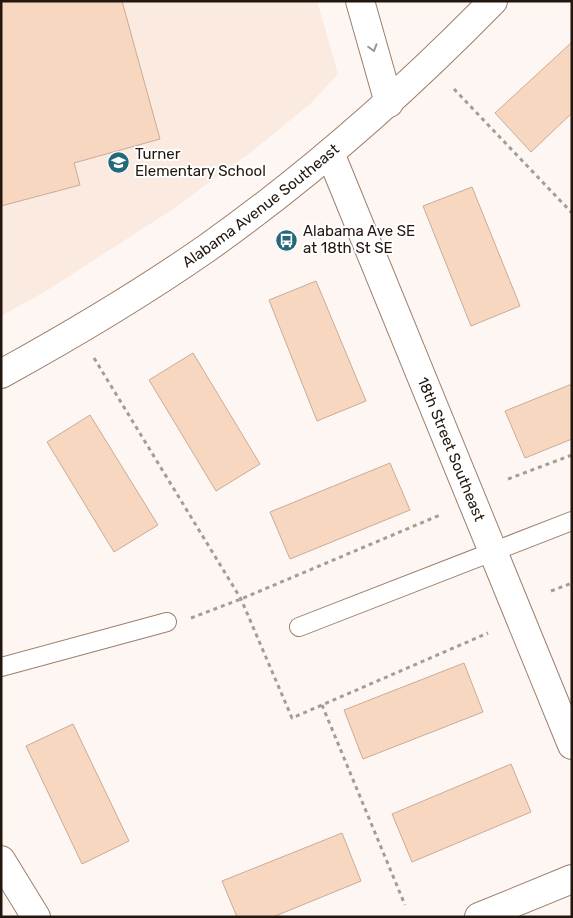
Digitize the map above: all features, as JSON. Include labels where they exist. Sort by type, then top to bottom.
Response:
[{"type":"street","points":[[360,1],[389,103]]},
{"type":"street","name":"Alabama Avenue Southeast","points":[[1,374],[142,292],[207,248],[330,153],[389,103],[493,1]]},
{"type":"street","name":"18th Street Southeast","points":[[330,153],[572,746]]},
{"type":"street","points":[[1,860],[36,917]]},
{"type":"street","points":[[479,917],[572,879]]},
{"type":"lane","points":[[299,627],[572,521]]},
{"type":"lane","points":[[1,667],[167,622]]},
{"type":"path","points":[[454,90],[572,213]]},
{"type":"path","points":[[94,358],[241,599],[292,718],[488,634]]},
{"type":"path","points":[[508,480],[572,455]]},
{"type":"path","points":[[167,622],[178,624],[440,515]]},
{"type":"path","points":[[551,591],[572,583]]},
{"type":"path","points":[[322,705],[405,905]]},
{"type":"shaded area","name":"Turner Elementary School","points":[[1,1],[317,1],[338,74],[311,103],[255,149],[170,211],[46,291],[1,316]]},
{"type":"building","points":[[1,1],[122,1],[160,139],[74,163],[80,185],[1,206]]},
{"type":"building","points":[[572,42],[572,113],[531,152],[495,113]]},
{"type":"building","points":[[472,187],[520,306],[471,326],[423,206]]},
{"type":"building","points":[[316,281],[366,401],[317,421],[269,300]]},
{"type":"building","points":[[193,353],[260,464],[216,491],[149,380]]},
{"type":"building","points":[[572,384],[572,439],[525,458],[505,411]]},
{"type":"building","points":[[90,415],[158,525],[114,552],[47,442]]},
{"type":"building","points":[[390,463],[410,510],[290,559],[270,512]]},
{"type":"building","points":[[464,663],[483,712],[363,759],[344,710]]},
{"type":"building","points":[[73,724],[129,841],[82,864],[26,746]]},
{"type":"building","points":[[511,764],[531,812],[412,862],[392,814]]},
{"type":"building","points":[[342,833],[361,881],[273,917],[237,917],[222,881]]},
{"type":"place","name":"Turner Elementary School","points":[[119,163]]},
{"type":"place","name":"Alabama Ave SE at 18th St SE","points":[[287,240]]}]
